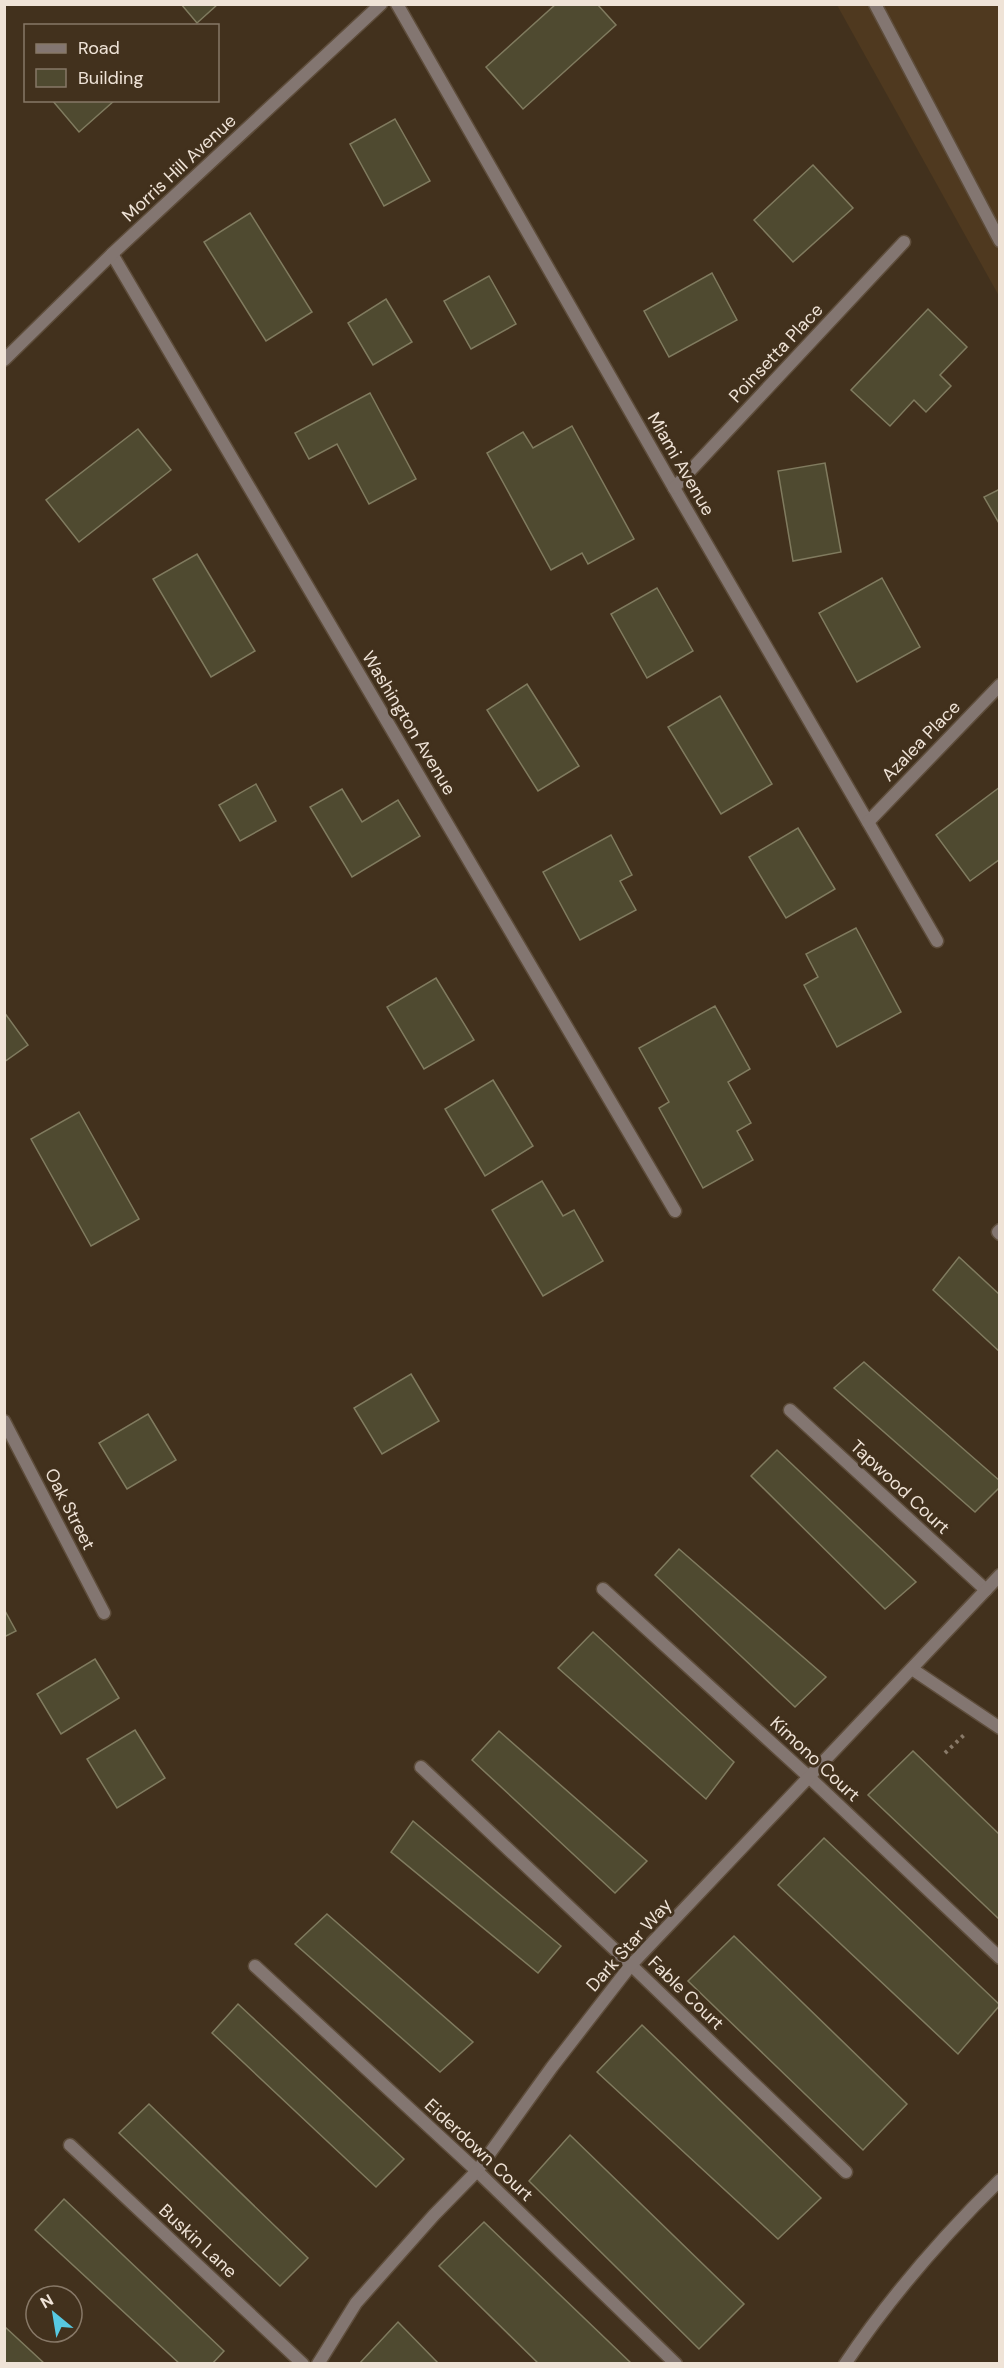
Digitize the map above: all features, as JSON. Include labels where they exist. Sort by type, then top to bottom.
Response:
[{"type":"street","name":"Morris Hill Avenue","points":[[4,360],[112,254],[381,4]]},
{"type":"street","name":"Miami Avenue","points":[[397,4],[674,488],[937,940]]},
{"type":"street","points":[[875,4],[999,241]]},
{"type":"street","name":"Poinsetta Place","points":[[674,488],[904,242]]},
{"type":"street","name":"Washington Avenue","points":[[112,254],[675,1211]]},
{"type":"street","name":"Azalea Place","points":[[868,822],[999,685]]},
{"type":"street","name":"Tapwood Court","points":[[790,1410],[986,1590]]},
{"type":"street","name":"Oak Street","points":[[4,1421],[104,1613]]},
{"type":"street","name":"Dark Star Way","points":[[318,2364],[356,2303],[434,2215],[477,2171],[552,2067],[631,1965],[810,1778],[999,1575]]},
{"type":"street","name":"Kimono Court","points":[[603,1589],[810,1778],[999,1958]]},
{"type":"street","points":[[912,1669],[999,1728]]},
{"type":"street","name":"Fable Court","points":[[421,1767],[846,2172]]},
{"type":"street","name":"Eiderdown Court","points":[[255,1966],[477,2171],[676,2364]]},
{"type":"street","name":"Buskin Lane","points":[[70,2145],[303,2364]]},
{"type":"street","points":[[845,2364],[871,2325],[957,2222],[999,2180]]},
{"type":"path","points":[[945,1753],[964,1735]]},
{"type":"shaded area","points":[[837,5],[999,5],[999,296]]},
{"type":"building","points":[[181,4],[218,4],[197,23]]},
{"type":"building","points":[[556,4],[597,4],[616,25],[523,109],[486,67]]},
{"type":"building","points":[[54,102],[113,102],[79,132]]},
{"type":"building","points":[[395,119],[430,181],[384,206],[350,144]]},
{"type":"building","points":[[813,165],[853,208],[793,262],[754,220]]},
{"type":"building","points":[[250,213],[312,312],[266,341],[204,242]]},
{"type":"building","points":[[712,273],[737,320],[669,357],[644,311]]},
{"type":"building","points":[[489,276],[516,324],[471,349],[444,301]]},
{"type":"building","points":[[386,299],[412,342],[373,365],[348,323]]},
{"type":"building","points":[[928,309],[967,347],[940,375],[951,386],[926,412],[914,400],[890,426],[851,390]]},
{"type":"building","points":[[370,393],[416,479],[369,504],[337,444],[309,459],[295,433]]},
{"type":"building","points":[[572,426],[634,539],[588,564],[582,553],[551,570],[487,453],[523,432],[533,448]]},
{"type":"building","points":[[138,429],[171,470],[79,542],[46,500]]},
{"type":"building","points":[[825,463],[841,552],[793,561],[778,471]]},
{"type":"building","points":[[1000,489],[1000,525],[984,497]]},
{"type":"building","points":[[197,554],[255,651],[211,677],[153,579]]},
{"type":"building","points":[[882,578],[920,647],[857,682],[819,613]]},
{"type":"building","points":[[657,588],[693,651],[647,678],[611,614]]},
{"type":"building","points":[[527,684],[579,766],[538,791],[487,710]]},
{"type":"building","points":[[720,696],[772,784],[721,814],[668,727]]},
{"type":"building","points":[[256,784],[276,821],[240,841],[219,805]]},
{"type":"building","points":[[1000,787],[1000,859],[970,881],[936,835]]},
{"type":"building","points":[[342,789],[362,822],[398,800],[420,836],[352,877],[310,807]]},
{"type":"building","points":[[798,828],[835,889],[786,918],[749,857]]},
{"type":"building","points":[[611,835],[632,875],[620,881],[636,910],[580,940],[543,872]]},
{"type":"building","points":[[856,928],[901,1012],[837,1047],[804,985],[818,977],[806,954]]},
{"type":"building","points":[[436,978],[474,1040],[424,1069],[387,1007]]},
{"type":"building","points":[[715,1006],[750,1069],[728,1082],[751,1123],[737,1131],[753,1160],[703,1188],[659,1108],[669,1102],[639,1048]]},
{"type":"building","points":[[4,1012],[28,1045],[4,1062]]},
{"type":"building","points":[[493,1080],[533,1146],[485,1176],[445,1109]]},
{"type":"building","points":[[79,1112],[139,1219],[91,1246],[31,1139]]},
{"type":"building","points":[[542,1181],[563,1216],[574,1210],[603,1261],[543,1296],[492,1210]]},
{"type":"building","points":[[959,1257],[1000,1295],[1000,1352],[933,1290]]},
{"type":"building","points":[[864,1362],[1000,1481],[1000,1487],[975,1512],[834,1388]]},
{"type":"building","points":[[411,1374],[439,1421],[382,1454],[354,1408]]},
{"type":"building","points":[[148,1414],[176,1460],[127,1489],[99,1443]]},
{"type":"building","points":[[777,1450],[916,1582],[885,1609],[751,1476]]},
{"type":"building","points":[[679,1549],[826,1677],[795,1707],[655,1575]]},
{"type":"building","points":[[4,1609],[16,1631],[4,1637]]},
{"type":"building","points":[[593,1632],[734,1762],[706,1799],[558,1668]]},
{"type":"building","points":[[95,1659],[119,1698],[61,1734],[37,1694]]},
{"type":"building","points":[[135,1730],[165,1778],[117,1808],[87,1759]]},
{"type":"building","points":[[499,1731],[647,1861],[615,1893],[472,1760]]},
{"type":"building","points":[[913,1751],[1000,1835],[1000,1920],[868,1795]]},
{"type":"building","points":[[413,1821],[561,1946],[538,1973],[391,1852]]},
{"type":"building","points":[[824,1838],[1000,2005],[958,2054],[778,1885]]},
{"type":"building","points":[[327,1914],[473,2042],[440,2072],[295,1944]]},
{"type":"building","points":[[734,1936],[907,2104],[863,2150],[688,1981]]},
{"type":"building","points":[[238,2004],[404,2159],[376,2187],[212,2033]]},
{"type":"building","points":[[642,2025],[821,2198],[778,2239],[597,2072]]},
{"type":"building","points":[[149,2104],[308,2258],[280,2286],[119,2133]]},
{"type":"building","points":[[570,2135],[744,2304],[699,2349],[529,2181]]},
{"type":"building","points":[[64,2199],[224,2351],[212,2364],[180,2364],[35,2230]]},
{"type":"building","points":[[484,2222],[632,2364],[539,2364],[439,2266]]},
{"type":"building","points":[[398,2322],[439,2364],[359,2364]]},
{"type":"building","points":[[4,2326],[45,2364],[4,2364]]}]
